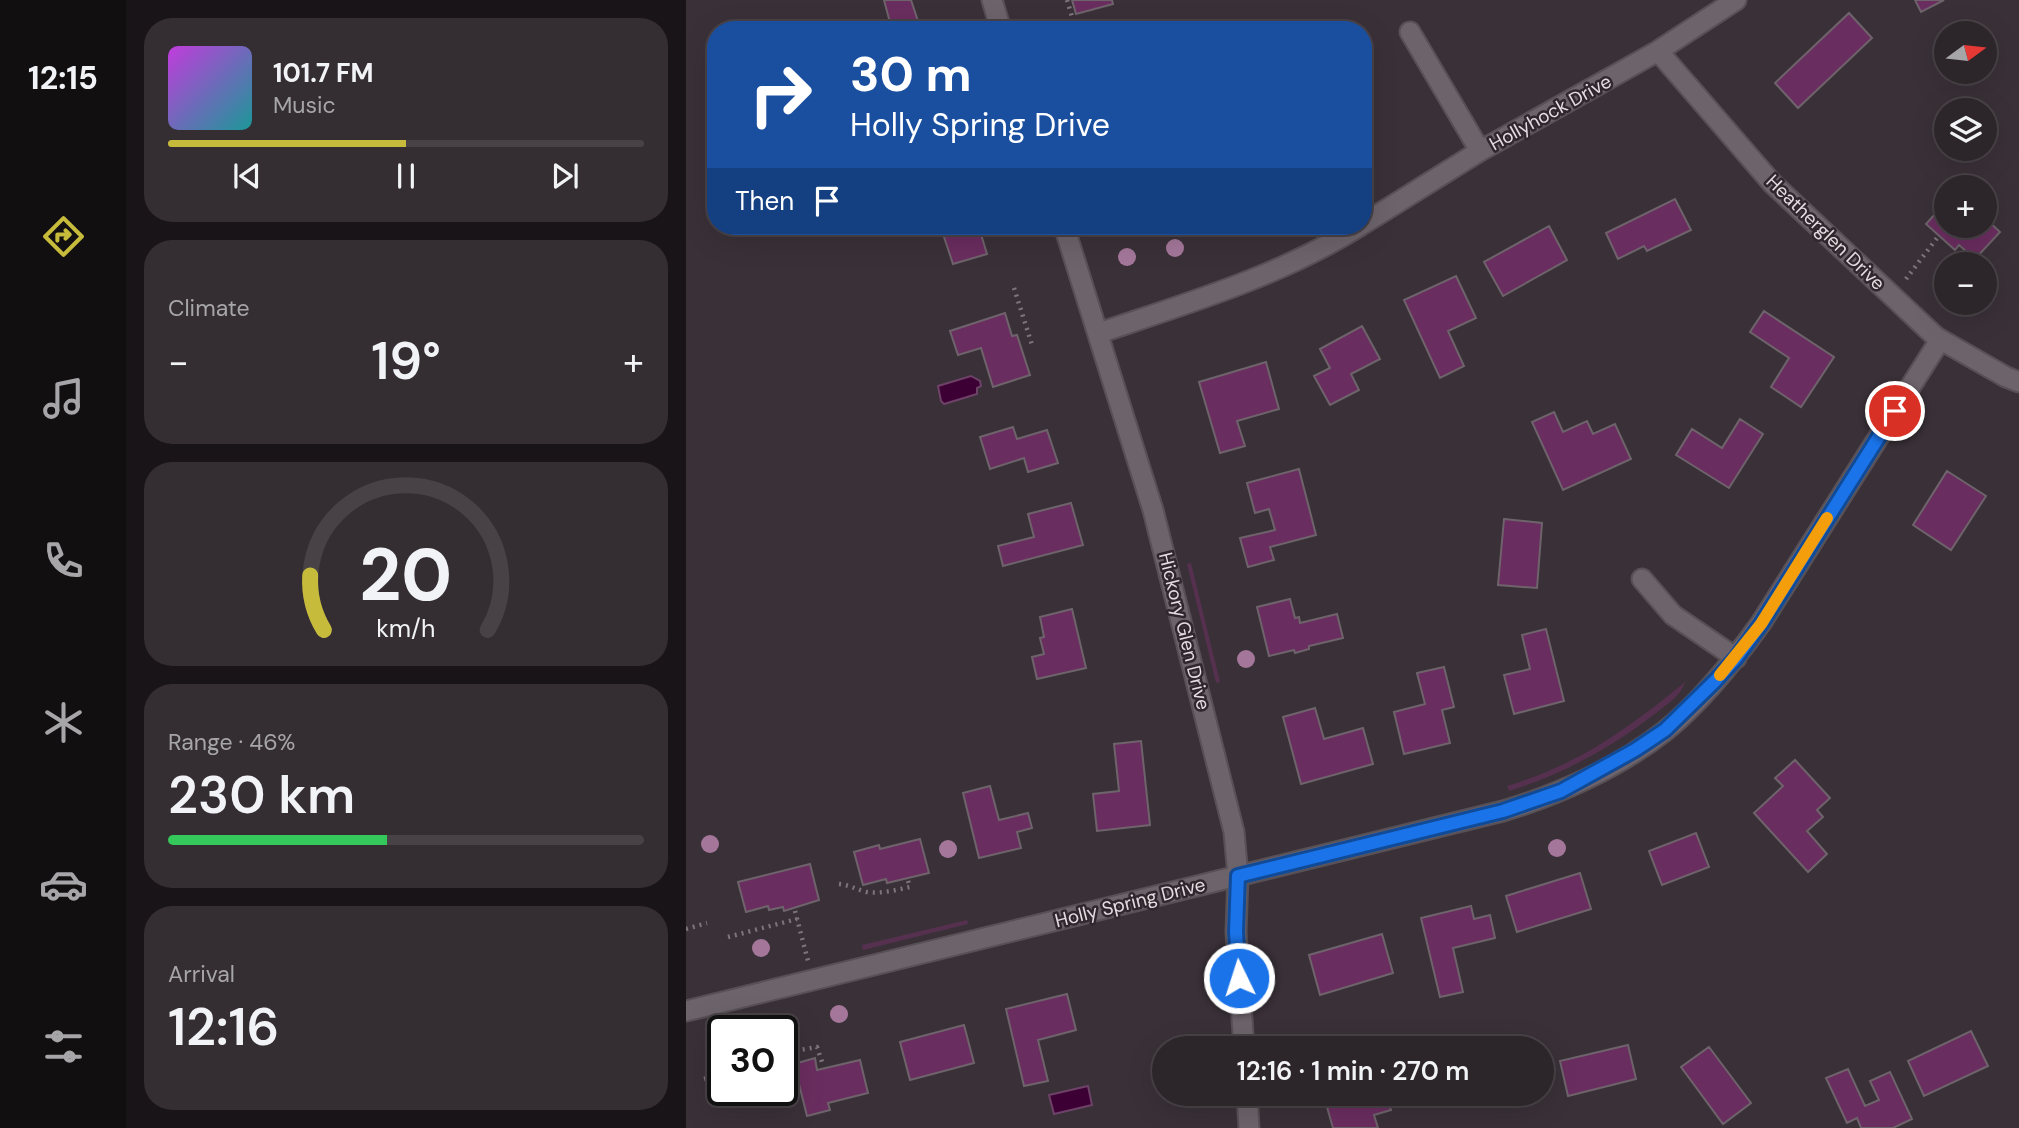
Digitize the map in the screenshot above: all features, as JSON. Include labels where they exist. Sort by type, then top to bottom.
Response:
[{"type":"street","points":[[992,0],[998,21]]},
{"type":"street","name":"Hollyhock Drive","points":[[1372,219],[1480,150],[1658,51],[1736,0]]},
{"type":"street","points":[[1410,32],[1480,150]]},
{"type":"street","name":"Heatherglen Drive","points":[[1658,51],[1772,183],[1940,340],[2019,382]]},
{"type":"street","name":"Hickory Glen Drive","points":[[1067,235],[1168,561],[1234,832],[1238,876],[1236,932],[1243,1036]]},
{"type":"street","name":"Hollyhock Drive","points":[[1099,333],[1239,284],[1326,247],[1346,235]]},
{"type":"street","name":"Holly Spring Drive","points":[[686,1011],[1503,811],[1544,798],[1604,769],[1665,730],[1736,658],[1761,624],[1940,340]]},
{"type":"street","points":[[1642,579],[1673,615],[1736,658]]},
{"type":"street","points":[[1248,1106],[1249,1128]]},
{"type":"path","points":[[1067,0],[1073,21]]},
{"type":"path","points":[[1906,279],[1937,238]]},
{"type":"path","points":[[1014,288],[1033,348]]},
{"type":"path","points":[[839,884],[854,885],[867,892],[880,892],[910,887],[908,881]]},
{"type":"path","points":[[795,911],[808,963]]},
{"type":"path","points":[[728,937],[797,919]]},
{"type":"path","points":[[686,929],[707,923]]},
{"type":"path","points":[[798,1051],[817,1047],[823,1065]]},
{"type":"shaded area","points":[[971,376],[980,381],[977,394],[944,404],[941,401],[938,386]]},
{"type":"shaded area","points":[[1191,563],[1220,682],[1216,683],[1187,564]]},
{"type":"shaded area","points":[[1685,682],[1669,703],[1604,749],[1548,777],[1509,791],[1507,786],[1580,756],[1623,730]]},
{"type":"shaded area","points":[[967,920],[968,924],[863,950],[862,945]]},
{"type":"shaded area","points":[[1088,1086],[1092,1105],[1054,1114],[1049,1095]]},
{"type":"building","points":[[884,0],[911,0],[918,21],[890,21]]},
{"type":"building","points":[[1072,0],[1112,0],[1113,4],[1076,14]]},
{"type":"building","points":[[1915,0],[1944,0],[1921,12]]},
{"type":"building","points":[[1849,13],[1872,38],[1798,108],[1775,83]]},
{"type":"building","points":[[1675,199],[1691,230],[1647,251],[1644,246],[1618,259],[1606,233]]},
{"type":"building","points":[[1934,215],[1934,231],[1926,224]]},
{"type":"building","points":[[1549,226],[1567,260],[1503,296],[1484,262]]},
{"type":"building","points":[[943,235],[981,235],[987,254],[953,264]]},
{"type":"building","points":[[1942,238],[1994,238],[1981,252],[1967,252],[1959,245],[1955,250]]},
{"type":"building","points":[[1456,276],[1476,318],[1448,331],[1464,366],[1440,378],[1404,300]]},
{"type":"building","points":[[1764,311],[1834,357],[1801,407],[1771,387],[1789,358],[1750,332]]},
{"type":"building","points":[[1005,313],[1012,336],[1017,335],[1030,375],[993,387],[981,348],[958,355],[950,331]]},
{"type":"building","points":[[1362,326],[1380,359],[1351,374],[1359,390],[1330,405],[1314,376],[1330,368],[1320,349]]},
{"type":"building","points":[[1266,362],[1279,409],[1237,421],[1245,446],[1220,453],[1199,382]]},
{"type":"building","points":[[1554,412],[1563,432],[1587,421],[1593,434],[1615,424],[1631,459],[1563,490],[1532,422]]},
{"type":"building","points":[[1740,419],[1763,434],[1729,488],[1676,455],[1692,429],[1722,448]]},
{"type":"building","points":[[1013,427],[1017,439],[1047,430],[1058,463],[1028,472],[1024,458],[990,469],[980,437]]},
{"type":"building","points":[[1299,469],[1316,535],[1270,547],[1274,560],[1248,567],[1240,538],[1275,530],[1269,509],[1255,513],[1247,483]]},
{"type":"building","points":[[1947,471],[1986,496],[1951,550],[1913,525]]},
{"type":"building","points":[[1071,503],[1083,545],[1003,566],[998,546],[1034,537],[1028,514]]},
{"type":"building","points":[[1504,519],[1542,523],[1537,588],[1498,585]]},
{"type":"building","points":[[1290,599],[1295,618],[1299,617],[1300,623],[1337,614],[1343,638],[1309,646],[1309,649],[1295,653],[1294,650],[1269,656],[1257,607]]},
{"type":"building","points":[[1072,609],[1086,668],[1037,679],[1032,657],[1044,654],[1040,638],[1044,637],[1040,617]]},
{"type":"building","points":[[1546,629],[1564,701],[1514,714],[1504,675],[1530,669],[1522,635]]},
{"type":"building","points":[[1444,667],[1454,707],[1442,710],[1450,743],[1404,754],[1394,712],[1425,704],[1417,673]]},
{"type":"building","points":[[1315,708],[1324,739],[1363,728],[1373,764],[1301,784],[1283,717]]},
{"type":"building","points":[[1141,741],[1150,825],[1097,831],[1093,794],[1119,791],[1114,744]]},
{"type":"building","points":[[1795,760],[1830,798],[1817,810],[1823,817],[1807,831],[1827,854],[1808,872],[1754,813],[1783,786],[1775,778]]},
{"type":"building","points":[[990,786],[999,820],[1028,813],[1032,828],[1017,832],[1021,848],[979,858],[963,793]]},
{"type":"building","points":[[1696,833],[1709,867],[1662,885],[1649,851]]},
{"type":"building","points":[[920,839],[929,873],[887,883],[886,879],[863,885],[854,852]]},
{"type":"building","points":[[810,864],[819,900],[784,911],[783,907],[769,910],[768,906],[746,912],[738,882]]},
{"type":"building","points":[[1580,873],[1591,909],[1517,932],[1506,896]]},
{"type":"building","points":[[1471,906],[1474,919],[1490,915],[1495,938],[1453,948],[1463,992],[1440,997],[1421,918]]},
{"type":"building","points":[[1382,934],[1393,973],[1320,995],[1309,955]]},
{"type":"building","points":[[1067,994],[1076,1030],[1038,1040],[1048,1081],[1024,1086],[1006,1009]]},
{"type":"building","points":[[964,1025],[974,1063],[910,1080],[900,1042]]},
{"type":"building","points":[[1971,1031],[1988,1066],[1924,1096],[1908,1061]]},
{"type":"building","points":[[1628,1045],[1636,1079],[1568,1096],[1560,1061]]},
{"type":"building","points":[[1709,1047],[1751,1103],[1723,1124],[1681,1067]]},
{"type":"building","points":[[815,1058],[817,1070],[860,1060],[868,1093],[828,1103],[830,1110],[807,1116],[798,1080],[798,1063]]},
{"type":"building","points":[[1848,1069],[1865,1106],[1879,1100],[1870,1081],[1890,1072],[1912,1119],[1893,1128],[1861,1128],[1857,1118],[1847,1123],[1826,1078]]},
{"type":"building","points":[[1327,1106],[1390,1106],[1391,1110],[1374,1115],[1378,1128],[1333,1128]]},
{"type":"slow traffic","points":[[1720,675],[1761,624],[1827,518]]},
{"type":"route","points":[[1239,978],[1236,932],[1238,876],[1503,811],[1544,798],[1604,769],[1665,730],[1736,658],[1761,624],[1895,411]]}]
